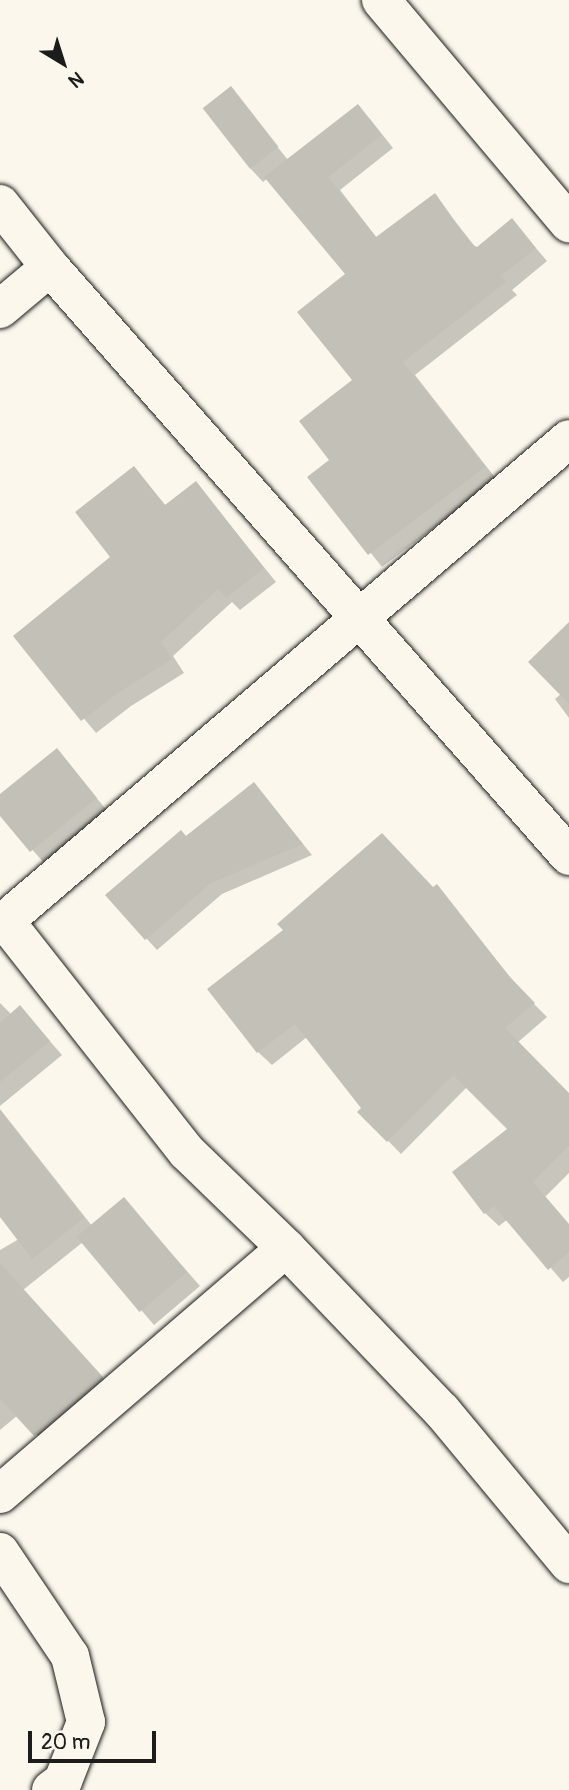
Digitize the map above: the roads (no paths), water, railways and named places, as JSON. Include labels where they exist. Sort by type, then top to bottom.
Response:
[{"type":"street","points":[[381,0],[569,223]]},
{"type":"street","points":[[0,204],[50,267],[360,618],[556,815],[569,856]]},
{"type":"street","points":[[0,309],[50,267]]},
{"type":"street","points":[[569,439],[2,923],[187,1152],[286,1248],[442,1411],[569,1564]]},
{"type":"street","points":[[0,1494],[286,1248]]},
{"type":"street","points":[[0,1552],[70,1656],[86,1722],[63,1781],[51,1790]]}]
